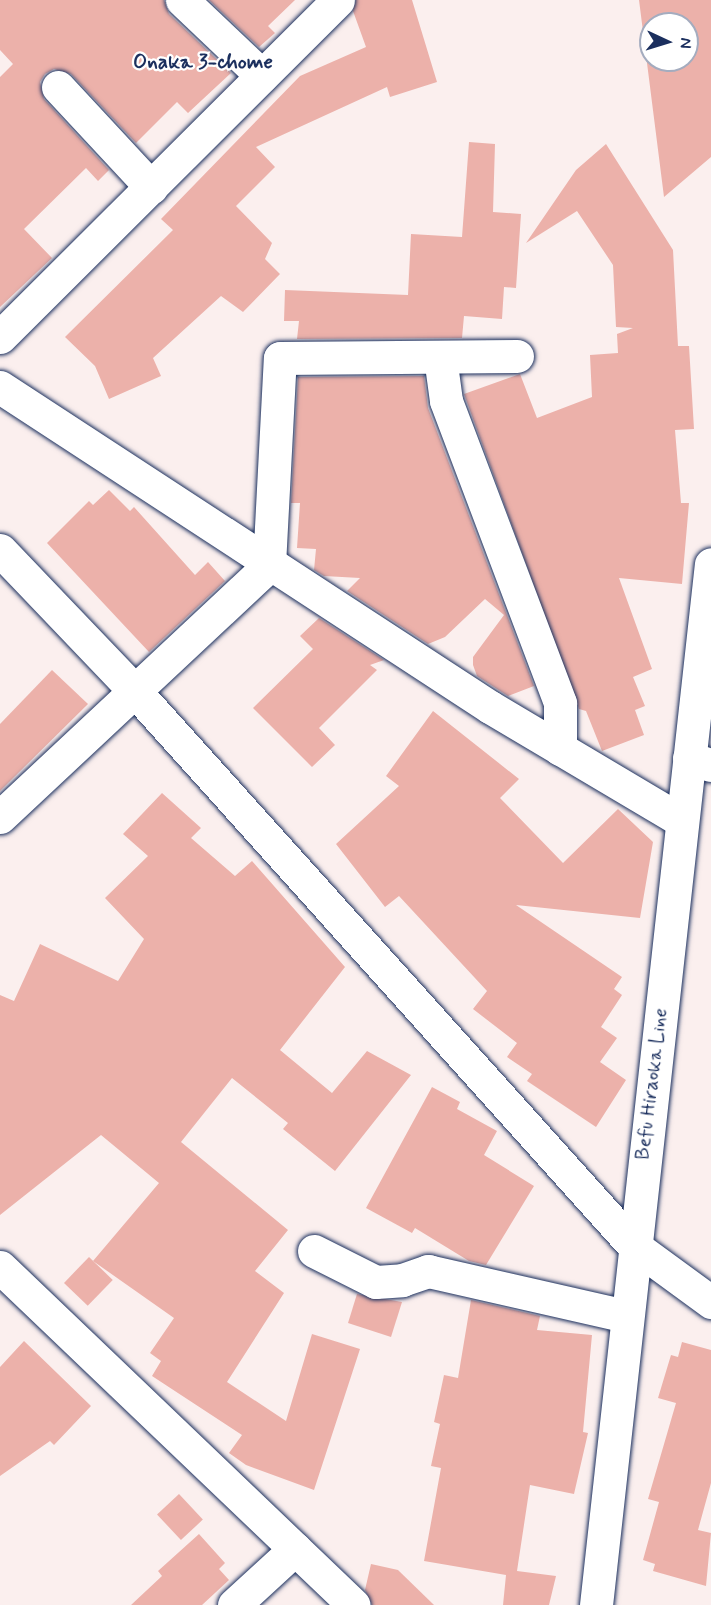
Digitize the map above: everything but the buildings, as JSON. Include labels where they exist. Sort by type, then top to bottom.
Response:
[{"type":"street","points":[[182,0],[262,76]]},
{"type":"street","points":[[0,337],[338,0]]},
{"type":"street","points":[[58,87],[151,187]]},
{"type":"street","points":[[0,817],[269,565],[280,358],[517,356]]},
{"type":"street","points":[[440,357],[446,401],[560,703],[560,748]]},
{"type":"street","points":[[0,387],[269,565],[560,748],[682,821]]},
{"type":"street","points":[[0,550],[134,690],[633,1245],[711,1302]]},
{"type":"street","name":"Befu Hiraoka Line","points":[[596,1605],[633,1245],[682,821],[700,762],[711,564]]},
{"type":"street","points":[[314,1251],[376,1282],[402,1280],[428,1270],[626,1316]]},
{"type":"street","points":[[0,1267],[354,1605]]},
{"type":"street","points":[[234,1605],[295,1549]]},
{"type":"district","name":"Onaka 3-chome","points":[[203,62]]}]
